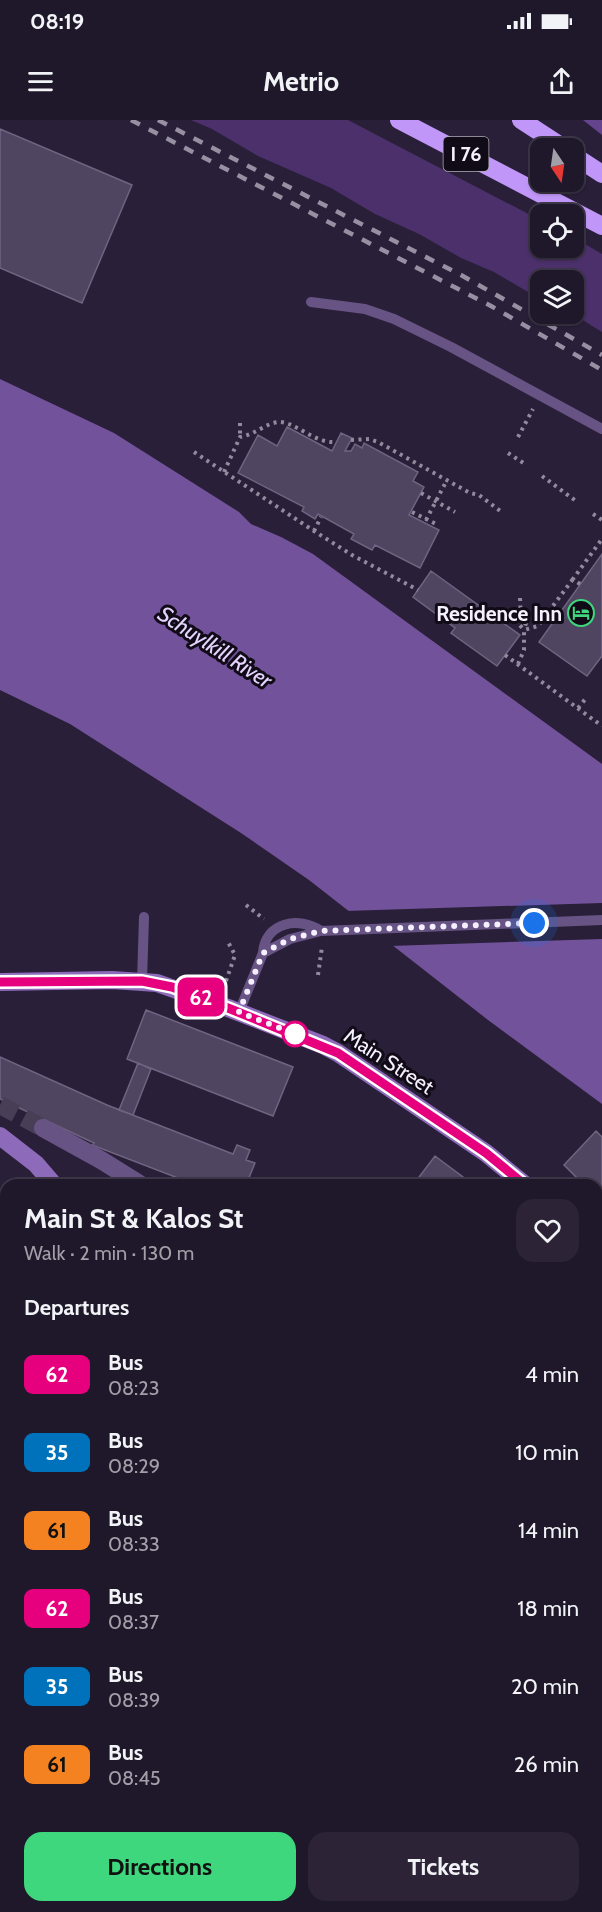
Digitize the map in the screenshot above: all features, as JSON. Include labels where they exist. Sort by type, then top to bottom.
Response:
[{"type":"highway","name":"I 76","points":[[399,120],[602,226]]},
{"type":"highway","points":[[521,120],[549,138]]},
{"type":"highway","points":[[584,162],[602,174]]},
{"type":"street","name":"Main Street","points":[[0,982],[142,981],[172,987],[239,1012],[338,1053],[486,1153],[518,1179]]},
{"type":"street","points":[[43,1128],[131,1179]]},
{"type":"street","points":[[0,1136],[36,1164],[49,1179]]},
{"type":"lane","points":[[311,302],[365,309],[394,319],[540,394],[602,429]]},
{"type":"lane","points":[[142,981],[144,917]]},
{"type":"lane","points":[[239,1012],[268,936],[276,929],[288,924],[307,923],[321,931],[602,920]]},
{"type":"path","points":[[518,437],[540,394]]},
{"type":"path","points":[[240,437],[283,422],[326,442],[336,442]]},
{"type":"path","points":[[224,472],[240,437],[240,423]]},
{"type":"path","points":[[351,440],[369,439],[378,442],[470,493],[479,495],[503,513]]},
{"type":"path","points":[[194,452],[352,555],[418,590]]},
{"type":"path","points":[[508,453],[525,464]]},
{"type":"path","points":[[542,476],[576,501]]},
{"type":"path","points":[[426,520],[447,480]]},
{"type":"path","points":[[421,493],[455,512]]},
{"type":"path","points":[[412,512],[436,524]]},
{"type":"path","points":[[593,514],[602,520]]},
{"type":"path","points":[[314,531],[321,516]]},
{"type":"path","points":[[524,630],[538,626],[602,539]]},
{"type":"path","points":[[573,579],[580,584]]},
{"type":"path","points":[[520,598],[521,617],[518,625],[524,630]]},
{"type":"path","points":[[518,664],[524,650],[526,623],[521,617]]},
{"type":"path","points":[[506,655],[602,726]]},
{"type":"path","points":[[578,708],[587,697]]},
{"type":"path","points":[[246,905],[268,923]]},
{"type":"path","points":[[318,975],[321,931]]},
{"type":"path","points":[[226,981],[235,955],[228,942]]},
{"type":"shaded area","points":[[191,120],[348,120],[530,215],[530,258],[584,258],[584,243],[602,254],[602,332],[584,321],[584,270],[530,270],[530,293],[494,272],[461,258],[419,234],[375,214],[331,188],[258,156],[212,129]]},
{"type":"shaded area","points":[[583,120],[602,120],[602,135]]},
{"type":"water","name":"Schuylkill River","points":[[0,379],[114,433],[239,512],[251,524],[313,554],[602,764],[602,1104],[488,1020],[309,880],[241,833],[70,724],[0,690]],"holes":[[[526,906],[564,934],[560,939],[522,911]]]},
{"type":"pier","points":[[602,903],[602,939],[390,946],[345,911]]},
{"type":"building","points":[[0,129],[132,185],[82,303],[0,268]]},
{"type":"building","points":[[287,427],[332,451],[341,433],[352,438],[345,451],[351,451],[355,444],[362,448],[364,443],[418,472],[413,481],[424,487],[409,515],[439,530],[420,568],[375,545],[372,550],[351,539],[354,534],[318,514],[315,519],[302,511],[304,507],[238,473],[258,435],[277,446]]},
{"type":"building","name":"Residence Inn","points":[[602,554],[602,656],[587,676],[539,642]]},
{"type":"building","points":[[431,571],[520,635],[497,666],[451,633],[455,628],[413,597]]},
{"type":"building","points":[[146,1010],[293,1067],[273,1116],[127,1059]]},
{"type":"building","points":[[0,1057],[107,1105],[233,1154],[237,1145],[250,1150],[246,1160],[255,1163],[248,1179],[180,1179],[92,1145],[94,1143],[0,1099]]},
{"type":"building","points":[[138,1063],[151,1069],[133,1115],[119,1110]]},
{"type":"building","points":[[596,1131],[602,1137],[602,1179],[578,1179],[564,1165]]},
{"type":"building","points":[[435,1156],[463,1177],[462,1179],[418,1179]]},
{"type":"tunnel","points":[[0,1105],[43,1128]]},
{"type":"railway","points":[[131,120],[491,306],[602,370]]},
{"type":"railway","points":[[158,120],[461,275],[602,355]]},
{"type":"bus line","name":"62","points":[[0,982],[142,981],[172,987],[228,1008],[338,1053],[486,1153],[518,1179]]},
{"type":"place","name":"Residence Inn","points":[[581,613]]},
{"type":"route","points":[[295,1034],[302,1037],[239,1012],[263,953],[273,950],[290,939],[321,931],[534,923]]}]
